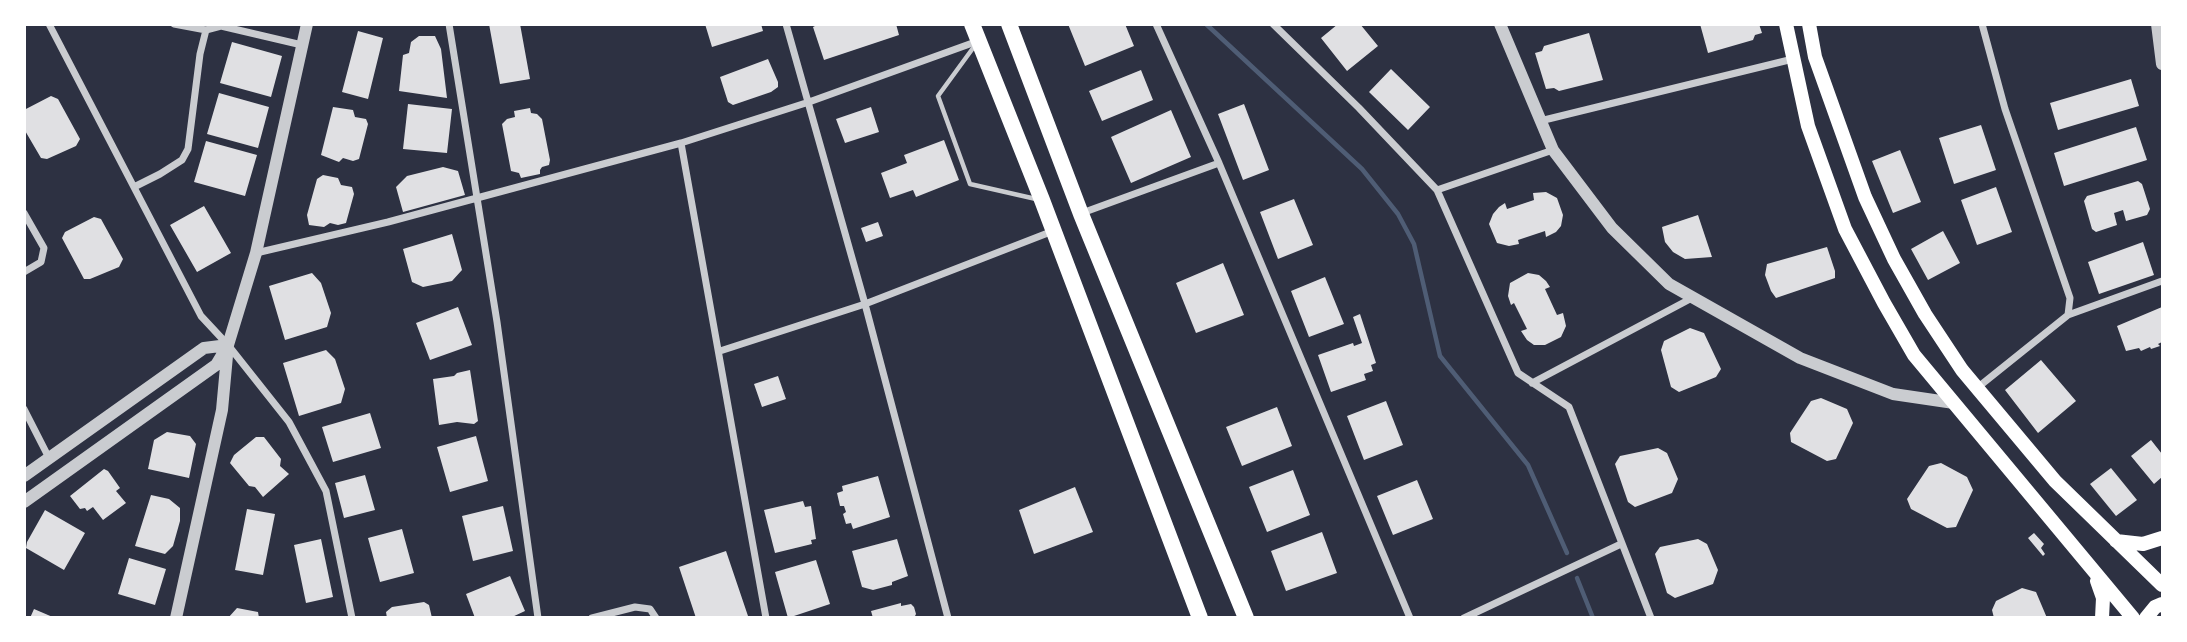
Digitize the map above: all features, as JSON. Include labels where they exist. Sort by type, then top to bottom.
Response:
[{"type":"highway","points":[[972,24],[1054,230],[1200,618]]},
{"type":"highway","points":[[1009,24],[1081,214],[1246,618]]},
{"type":"main road","points":[[1786,24],[1808,126],[1845,229],[1914,355],[2133,618]]},
{"type":"main road","points":[[1809,24],[1815,57],[1864,197],[1925,314],[1962,370],[2055,481],[2162,585]]},
{"type":"main road","points":[[2116,541],[2143,544],[2162,538]]},
{"type":"main road","points":[[2093,570],[2103,598],[2102,618]]},
{"type":"main road","points":[[2146,618],[2155,607],[2162,604]]},
{"type":"street","points":[[49,24],[201,316],[228,345],[289,422],[326,491],[352,618]]},
{"type":"street","points":[[174,24],[206,30],[221,26],[302,45]]},
{"type":"street","points":[[176,618],[222,410],[228,345],[256,253],[307,24]]},
{"type":"street","points":[[449,24],[497,322],[538,618]]},
{"type":"street","points":[[786,24],[865,304],[948,618]]},
{"type":"street","points":[[1156,24],[1219,163],[1409,618]]},
{"type":"street","points":[[1273,24],[1359,108],[1437,190],[1518,373],[1569,407],[1651,618]]},
{"type":"street","points":[[1500,24],[1553,150],[1612,228],[1669,284],[1800,358],[1893,394],[1954,402]]},
{"type":"street","points":[[1982,24],[2005,109],[2070,298],[2068,315]]},
{"type":"street","points":[[2157,24],[2162,64]]},
{"type":"street","points":[[134,187],[182,160],[188,149],[200,54],[206,30]]},
{"type":"street","points":[[256,253],[388,222],[681,143],[809,102],[978,41]]},
{"type":"street","points":[[1540,121],[1793,59]]},
{"type":"street","points":[[681,143],[766,618]]},
{"type":"street","points":[[1437,190],[1553,150]]},
{"type":"street","points":[[1081,214],[1219,163]]},
{"type":"street","points":[[24,213],[44,248],[41,262],[24,272]]},
{"type":"street","points":[[720,351],[865,304],[1054,230]]},
{"type":"street","points":[[1977,388],[2068,315],[2162,281]]},
{"type":"street","points":[[1532,383],[1692,297]]},
{"type":"street","points":[[24,476],[204,348],[228,345]]},
{"type":"street","points":[[24,502],[216,365],[228,345]]},
{"type":"street","points":[[24,409],[49,458]]},
{"type":"street","points":[[1464,618],[1621,544]]},
{"type":"street","points":[[592,618],[635,607],[650,609],[656,618]]},
{"type":"lane","points":[[978,41],[939,96],[970,184],[1042,200]]},
{"type":"building","points":[[489,24],[520,24],[530,79],[500,84]]},
{"type":"building","points":[[705,24],[761,24],[763,31],[712,47]]},
{"type":"building","points":[[819,24],[896,24],[899,35],[824,60],[813,27]]},
{"type":"building","points":[[1068,24],[1125,24],[1134,46],[1085,66]]},
{"type":"building","points":[[1338,24],[1360,24],[1378,46],[1347,71],[1321,38]]},
{"type":"building","points":[[1700,24],[1759,24],[1762,33],[1755,35],[1753,40],[1708,53]]},
{"type":"building","points":[[358,31],[383,38],[368,99],[342,92]]},
{"type":"building","points":[[1589,33],[1603,80],[1559,91],[1554,88],[1546,89],[1535,53],[1542,51],[1544,46]]},
{"type":"building","points":[[419,36],[435,36],[441,49],[447,98],[399,91],[403,55],[409,53],[411,42]]},
{"type":"building","points":[[232,42],[282,56],[271,97],[220,83]]},
{"type":"building","points":[[768,59],[778,87],[733,105],[728,102],[720,77]]},
{"type":"building","points":[[1391,69],[1430,107],[1408,130],[1369,92]]},
{"type":"building","points":[[1141,70],[1153,100],[1102,121],[1089,91]]},
{"type":"building","points":[[2131,79],[2139,106],[2058,130],[2050,103]]},
{"type":"building","points":[[219,93],[269,107],[258,148],[207,134]]},
{"type":"building","points":[[51,96],[58,99],[80,139],[76,146],[47,159],[41,158],[24,129],[24,110]]},
{"type":"building","points":[[408,104],[452,109],[447,153],[403,149]]},
{"type":"building","points":[[1244,104],[1269,170],[1243,180],[1218,114]]},
{"type":"building","points":[[333,107],[353,110],[355,117],[366,119],[368,124],[359,159],[353,161],[343,158],[339,162],[321,155]]},
{"type":"building","points":[[871,107],[879,132],[845,143],[836,119]]},
{"type":"building","points":[[530,108],[531,113],[542,119],[550,160],[549,165],[542,167],[540,174],[521,178],[519,173],[511,171],[502,124],[515,117],[514,111]]},
{"type":"building","points":[[1171,110],[1191,157],[1131,183],[1111,137]]},
{"type":"building","points":[[1981,125],[1996,170],[1954,184],[1939,138]]},
{"type":"building","points":[[2136,127],[2147,160],[2064,186],[2054,153]]},
{"type":"building","points":[[944,140],[959,180],[916,197],[913,190],[890,198],[881,173],[907,163],[904,155]]},
{"type":"building","points":[[206,141],[257,155],[245,196],[194,182]]},
{"type":"building","points":[[1900,150],[1921,202],[1893,213],[1872,161]]},
{"type":"building","points":[[443,167],[458,171],[465,195],[403,212],[396,187],[407,176]]},
{"type":"building","points":[[323,175],[338,178],[341,185],[352,187],[354,194],[346,223],[330,223],[324,227],[309,225],[307,215],[317,179]]},
{"type":"building","points":[[2138,181],[2142,184],[2150,209],[2147,215],[2126,221],[2123,210],[2114,213],[2117,225],[2096,232],[2092,229],[2084,201],[2087,196]]},
{"type":"building","points":[[1996,187],[2012,232],[1977,245],[1961,200]]},
{"type":"building","points":[[1546,192],[1557,198],[1563,215],[1561,226],[1556,232],[1546,237],[1545,231],[1509,246],[1497,243],[1489,224],[1499,207],[1505,203],[1507,209],[1534,200],[1533,193]]},
{"type":"building","points":[[1294,199],[1313,245],[1278,259],[1260,212]]},
{"type":"building","points":[[204,206],[231,253],[197,272],[170,225]]},
{"type":"building","points":[[1698,215],[1712,257],[1685,259],[1673,252],[1665,242],[1662,227]]},
{"type":"building","points":[[94,217],[101,219],[123,259],[119,267],[84,279],[62,238],[65,232]]},
{"type":"building","points":[[878,222],[883,236],[866,242],[861,228]]},
{"type":"building","points":[[1943,231],[1960,263],[1928,280],[1911,249]]},
{"type":"building","points":[[452,234],[462,270],[452,281],[423,287],[412,282],[403,249]]},
{"type":"building","points":[[2143,242],[2154,275],[2099,294],[2088,262]]},
{"type":"building","points":[[1827,247],[1835,278],[1776,298],[1765,275],[1767,264]]},
{"type":"building","points":[[1223,263],[1244,315],[1196,333],[1176,283]]},
{"type":"building","points":[[312,273],[321,283],[331,313],[327,327],[285,340],[269,286]]},
{"type":"building","points":[[1528,273],[1539,275],[1546,281],[1550,287],[1545,289],[1557,315],[1563,313],[1566,326],[1561,337],[1545,345],[1534,345],[1527,340],[1521,331],[1527,329],[1508,296],[1510,283]]},
{"type":"building","points":[[1325,277],[1344,324],[1309,337],[1291,291]]},
{"type":"building","points":[[458,307],[472,345],[430,360],[416,323]]},
{"type":"building","points":[[2162,307],[2160,346],[2141,351],[2139,348],[2126,351],[2117,326]]},
{"type":"building","points":[[1360,314],[1376,363],[1371,365],[1373,371],[1364,374],[1366,380],[1331,392],[1318,355],[1353,343],[1354,346],[1362,343],[1353,317]]},
{"type":"building","points":[[1690,328],[1704,333],[1721,369],[1716,377],[1679,392],[1671,387],[1661,350],[1664,341]]},
{"type":"building","points":[[326,350],[335,359],[345,389],[341,403],[299,416],[283,363]]},
{"type":"building","points":[[2041,360],[2076,401],[2038,433],[2005,390]]},
{"type":"building","points":[[470,370],[478,421],[474,424],[457,422],[439,425],[433,379]]},
{"type":"building","points":[[778,376],[786,399],[762,407],[754,384]]},
{"type":"building","points":[[1821,398],[1847,409],[1853,423],[1836,459],[1827,461],[1791,442],[1790,433],[1811,401]]},
{"type":"building","points":[[1386,401],[1403,445],[1364,460],[1347,416]]},
{"type":"building","points":[[1277,407],[1292,446],[1242,466],[1226,427]]},
{"type":"building","points":[[370,413],[381,448],[333,462],[322,427]]},
{"type":"building","points":[[167,432],[190,436],[196,444],[189,478],[148,469],[154,440]]},
{"type":"building","points":[[476,436],[488,481],[450,492],[437,447]]},
{"type":"building","points":[[256,437],[264,437],[281,459],[280,466],[289,474],[263,497],[255,487],[249,486],[230,463],[234,455]]},
{"type":"building","points":[[2151,440],[2162,454],[2162,477],[2154,484],[2131,456]]},
{"type":"building","points":[[1658,448],[1667,453],[1678,479],[1672,493],[1635,507],[1628,502],[1615,464],[1620,456]]},
{"type":"building","points":[[1941,463],[1967,477],[1973,490],[1956,527],[1947,528],[1911,509],[1907,499],[1929,466]]},
{"type":"building","points":[[2111,468],[2137,500],[2116,516],[2090,484]]},
{"type":"building","points":[[104,469],[120,488],[116,491],[126,503],[103,520],[93,507],[87,511],[85,508],[80,509],[70,496]]},
{"type":"building","points":[[1293,470],[1310,515],[1267,532],[1249,487]]},
{"type":"building","points":[[365,475],[375,510],[344,518],[335,483]]},
{"type":"building","points":[[878,476],[890,517],[853,529],[851,523],[846,524],[843,514],[846,512],[844,506],[840,506],[837,493],[843,491],[842,486]]},
{"type":"building","points":[[1417,480],[1433,519],[1393,535],[1377,496]]},
{"type":"building","points":[[1075,487],[1093,532],[1034,554],[1019,510]]},
{"type":"building","points":[[151,495],[169,499],[180,508],[180,521],[173,546],[165,554],[135,546]]},
{"type":"building","points":[[803,501],[805,507],[811,506],[816,539],[811,540],[812,544],[775,553],[764,510]]},
{"type":"building","points":[[503,506],[513,551],[473,561],[462,516]]},
{"type":"building","points":[[247,509],[275,514],[263,575],[235,570]]},
{"type":"building","points":[[45,510],[85,533],[64,570],[26,548]]},
{"type":"building","points":[[402,529],[414,573],[380,582],[368,538]]},
{"type":"building","points":[[1322,532],[1337,573],[1286,591],[1271,551]]},
{"type":"building","points":[[2034,533],[2044,544],[2041,548],[2045,554],[2043,556],[2028,538]]},
{"type":"building","points":[[321,539],[333,597],[306,603],[294,545]]},
{"type":"building","points":[[897,539],[908,576],[892,582],[892,585],[873,590],[862,587],[852,551]]},
{"type":"building","points":[[1698,539],[1707,544],[1718,570],[1713,584],[1675,598],[1667,593],[1655,554],[1660,547]]},
{"type":"building","points":[[726,551],[748,616],[696,618],[679,567]]},
{"type":"building","points":[[129,558],[166,569],[155,605],[118,594]]},
{"type":"building","points":[[816,560],[830,604],[788,618],[775,572]]},
{"type":"building","points":[[510,576],[525,611],[510,618],[475,618],[466,594]]},
{"type":"building","points":[[2022,588],[2036,592],[2047,618],[1994,618],[1992,610],[1996,601]]},
{"type":"building","points":[[424,602],[429,605],[432,618],[387,618],[386,612],[392,607]]},
{"type":"building","points":[[901,603],[901,606],[911,604],[914,607],[914,618],[873,618],[871,611]]},
{"type":"building","points":[[237,608],[258,612],[259,618],[228,618]]},
{"type":"building","points":[[34,609],[55,618],[30,618]]},
{"type":"waterway","points":[[1206,24],[1362,169],[1398,214],[1414,244],[1440,356],[1528,465],[1567,553]]},
{"type":"waterway","points":[[1577,578],[1593,618]]}]
